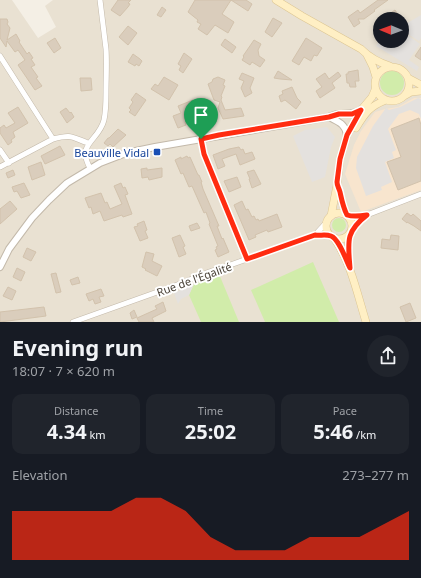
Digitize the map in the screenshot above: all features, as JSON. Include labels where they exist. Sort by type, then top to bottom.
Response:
[{"type":"main road","points":[[276,0],[361,49],[366,54],[383,64],[403,70],[408,78],[409,85],[404,96]]},
{"type":"main road","points":[[366,54],[373,67],[376,77]]},
{"type":"main road","points":[[366,322],[350,268],[341,249],[327,230],[326,223],[330,216],[337,185],[340,159],[347,135],[361,110],[372,97],[375,90],[374,81],[376,77],[381,70],[390,66]]},
{"type":"main road","points":[[408,78],[421,85]]},
{"type":"main road","points":[[375,90],[381,98],[390,101],[400,99],[411,92],[421,91]]},
{"type":"main road","points":[[345,143],[372,107],[377,103],[386,100]]},
{"type":"main road","points":[[337,185],[340,192],[341,202],[352,222],[348,247],[350,268]]},
{"type":"main road","points":[[330,216],[340,212],[348,215]]},
{"type":"main road","points":[[332,237],[343,239],[351,232]]},
{"type":"street","points":[[90,168],[85,158],[85,151],[88,143],[98,133],[102,126],[105,110],[106,49],[100,0]]},
{"type":"street","points":[[0,56],[53,140]]},
{"type":"street","points":[[0,267],[9,249],[44,204],[67,182],[90,168],[112,158],[126,153],[155,147],[339,114],[352,114],[361,110]]},
{"type":"street","points":[[329,117],[341,123],[346,130],[347,135]]},
{"type":"street","points":[[0,167],[53,140],[68,136],[75,137],[88,143]]},
{"type":"street","points":[[201,139],[204,154],[247,259]]},
{"type":"street","points":[[0,150],[9,163]]},
{"type":"street","points":[[348,215],[367,215],[421,194]]},
{"type":"street","points":[[351,232],[360,220],[367,215]]},
{"type":"street","name":"Rue de l'Égalité","points":[[315,235],[326,223]]},
{"type":"street","name":"Rue de l'Égalité","points":[[73,322],[176,285],[215,269],[315,235],[332,237]]},
{"type":"shaded area","points":[[0,0],[12,0],[38,38],[56,27],[45,6],[53,0],[421,0],[421,322],[0,322]]},
{"type":"shaded area","points":[[421,15],[421,38],[419,41],[409,35],[409,22]]},
{"type":"shaded area","points":[[409,36],[420,44],[409,60],[419,67],[417,71],[379,48],[409,48]]},
{"type":"shaded area","points":[[414,98],[421,98],[421,190],[361,212],[345,174],[354,145],[361,131],[375,112],[398,107]]},
{"type":"shaded area","points":[[418,98],[421,99],[421,119],[419,114],[410,110],[399,114],[388,129],[396,150],[392,152],[394,158],[385,162],[392,182],[381,187],[382,190],[366,196],[356,168],[357,157],[373,126],[386,108],[389,110],[400,107]]},
{"type":"shaded area","points":[[327,127],[335,137],[331,147],[325,177],[312,182],[293,136],[305,130]]},
{"type":"shaded area","points":[[194,284],[189,295],[181,299],[178,304],[174,293]]},
{"type":"green space","points":[[392,71],[401,74],[404,83],[401,92],[392,95],[383,92],[380,83],[383,74]]},
{"type":"green space","points":[[336,218],[342,218],[346,222],[346,228],[342,232],[336,232],[332,228],[332,222]]},
{"type":"green space","points":[[313,262],[339,322],[265,322],[251,290]]},
{"type":"green space","points":[[219,274],[239,322],[201,322],[189,295],[194,284]]},
{"type":"building","points":[[118,0],[131,0],[128,3],[130,4],[128,7],[120,16],[111,10]]},
{"type":"building","points":[[195,0],[231,0],[222,14],[234,22],[228,33],[215,25],[207,35],[198,29],[201,24],[197,22],[198,20],[188,12]]},
{"type":"building","points":[[231,0],[246,0],[252,4],[248,11]]},
{"type":"building","points":[[378,0],[388,0],[364,19],[358,19],[360,23],[354,27],[348,17],[358,10],[360,13]]},
{"type":"building","points":[[162,7],[166,10],[161,17],[157,15]]},
{"type":"building","points":[[273,18],[282,23],[272,37],[265,32]]},
{"type":"building","points":[[0,19],[7,19],[7,24],[10,28],[7,40],[16,34],[20,41],[19,42],[27,54],[29,52],[33,58],[31,59],[35,65],[31,67],[42,86],[35,90],[18,65],[25,60],[18,50],[15,52],[7,41],[6,47],[0,38]]},
{"type":"building","points":[[128,26],[137,33],[128,45],[119,37]]},
{"type":"building","points":[[55,38],[61,48],[54,53],[47,43]]},
{"type":"building","points":[[306,38],[322,48],[317,56],[314,55],[311,61],[304,57],[299,65],[292,61]]},
{"type":"building","points":[[225,39],[236,47],[232,53],[221,45]]},
{"type":"building","points":[[254,40],[261,44],[258,50],[259,56],[265,60],[260,67],[252,62],[250,65],[242,60],[244,57],[243,56]]},
{"type":"building","points":[[421,47],[421,60],[415,56]]},
{"type":"building","points":[[184,53],[192,59],[183,73],[179,70],[181,66],[178,64]]},
{"type":"building","points":[[133,54],[142,61],[139,66],[136,64],[135,66],[128,62]]},
{"type":"building","points":[[358,70],[359,81],[355,81],[356,87],[350,87],[349,83],[347,83],[346,74],[348,74],[348,72]]},
{"type":"building","points":[[278,71],[292,80],[274,78]]},
{"type":"building","points":[[338,72],[341,76],[332,83],[335,88],[320,98],[316,91],[322,87],[316,79],[325,73],[329,79]]},
{"type":"building","points":[[242,73],[254,78],[250,88],[252,93],[245,97],[241,88],[244,81],[239,79]]},
{"type":"building","points":[[164,77],[178,85],[169,100],[151,89],[155,84],[158,86]]},
{"type":"building","points":[[218,77],[225,80],[221,100],[225,110],[241,108],[244,116],[223,119],[218,108],[220,102],[214,100],[208,84],[212,82],[213,79]]},
{"type":"building","points":[[80,78],[91,78],[92,90],[81,91]]},
{"type":"building","points":[[292,87],[297,98],[301,102],[296,109],[285,100],[281,102],[279,96],[283,94],[282,91]]},
{"type":"building","points":[[136,93],[146,100],[135,116],[129,112],[131,110],[129,108],[133,102],[131,100]]},
{"type":"building","points":[[193,100],[194,103],[202,100],[209,115],[201,119],[200,116],[185,122],[186,125],[178,128],[173,116],[181,113],[178,106]]},
{"type":"building","points":[[18,107],[28,123],[13,132],[15,137],[8,145],[0,133],[0,128],[4,125],[6,128],[15,123],[8,113]]},
{"type":"building","points":[[66,108],[74,117],[67,123],[60,112]]},
{"type":"building","points":[[419,118],[421,125],[421,181],[398,190],[387,162],[401,157],[391,129]]},
{"type":"building","points":[[118,129],[126,135],[113,147],[110,144],[108,146],[104,143],[108,138]]},
{"type":"building","points":[[60,146],[65,155],[45,164],[41,156]]},
{"type":"building","points":[[239,147],[241,150],[243,149],[245,154],[252,152],[255,159],[240,165],[236,154],[222,159],[225,166],[218,169],[213,155]]},
{"type":"building","points":[[187,156],[188,158],[190,157],[199,175],[203,189],[219,226],[217,226],[222,239],[223,238],[229,252],[218,257],[215,250],[218,246],[206,212],[204,213],[192,186],[189,187],[175,160]]},
{"type":"building","points":[[41,162],[45,175],[32,180],[28,167]]},
{"type":"building","points":[[147,168],[147,170],[162,168],[162,177],[149,180],[148,177],[142,178],[141,169]]},
{"type":"building","points":[[13,170],[15,175],[8,178],[6,173]]},
{"type":"building","points":[[254,170],[261,184],[252,188],[247,172]]},
{"type":"building","points":[[237,177],[241,187],[229,192],[224,181]]},
{"type":"building","points":[[24,183],[30,195],[21,198],[17,191],[14,192],[12,187]]},
{"type":"building","points":[[121,183],[123,188],[125,187],[128,194],[125,195],[132,214],[123,217],[122,215],[104,221],[100,211],[93,214],[91,207],[89,208],[85,198],[101,193],[105,203],[107,202],[110,209],[122,204],[114,186]]},
{"type":"building","points":[[10,201],[17,209],[0,224],[0,209]]},
{"type":"building","points":[[242,201],[246,210],[248,209],[252,217],[254,216],[256,220],[258,219],[259,221],[277,214],[282,227],[268,232],[267,230],[255,235],[256,237],[249,240],[234,205]]},
{"type":"building","points":[[407,213],[411,216],[413,214],[421,221],[421,231],[402,219]]},
{"type":"building","points":[[144,221],[147,230],[145,231],[148,238],[140,241],[134,227],[138,226],[137,224]]},
{"type":"building","points":[[197,223],[200,228],[191,231],[189,226]]},
{"type":"building","points":[[180,235],[185,246],[183,247],[186,254],[179,257],[172,238]]},
{"type":"building","points":[[391,235],[399,236],[398,250],[381,248],[382,239],[390,240]]},
{"type":"building","points":[[27,248],[36,252],[31,261],[23,257]]},
{"type":"building","points":[[146,252],[154,254],[152,261],[162,266],[157,276],[142,267]]},
{"type":"building","points":[[17,268],[25,272],[21,281],[13,277]]},
{"type":"building","points":[[56,273],[61,292],[56,293],[51,274]]},
{"type":"building","points":[[78,277],[80,283],[72,285],[70,280]]},
{"type":"building","points":[[8,287],[16,291],[12,300],[3,296]]},
{"type":"building","points":[[101,289],[104,296],[99,297],[101,302],[95,304],[93,299],[89,301],[86,294]]},
{"type":"building","points":[[163,302],[166,311],[152,318],[154,322],[139,322],[137,318],[157,309],[155,306]]},
{"type":"building","points":[[410,303],[416,318],[406,322],[400,307]]},
{"type":"building","points":[[44,307],[46,316],[0,322],[0,312]]},
{"type":"building","points":[[134,310],[137,317],[132,319],[130,313]]},
{"type":"place","name":"Beauville Vidal","points":[[157,152]]},
{"type":"route","points":[[361,110],[347,135],[340,159],[337,182],[341,202],[347,215],[367,215],[356,224],[350,234],[348,247],[350,268],[334,238],[324,235],[315,235],[247,259],[204,154],[201,139],[339,114],[352,114],[361,110]]}]
